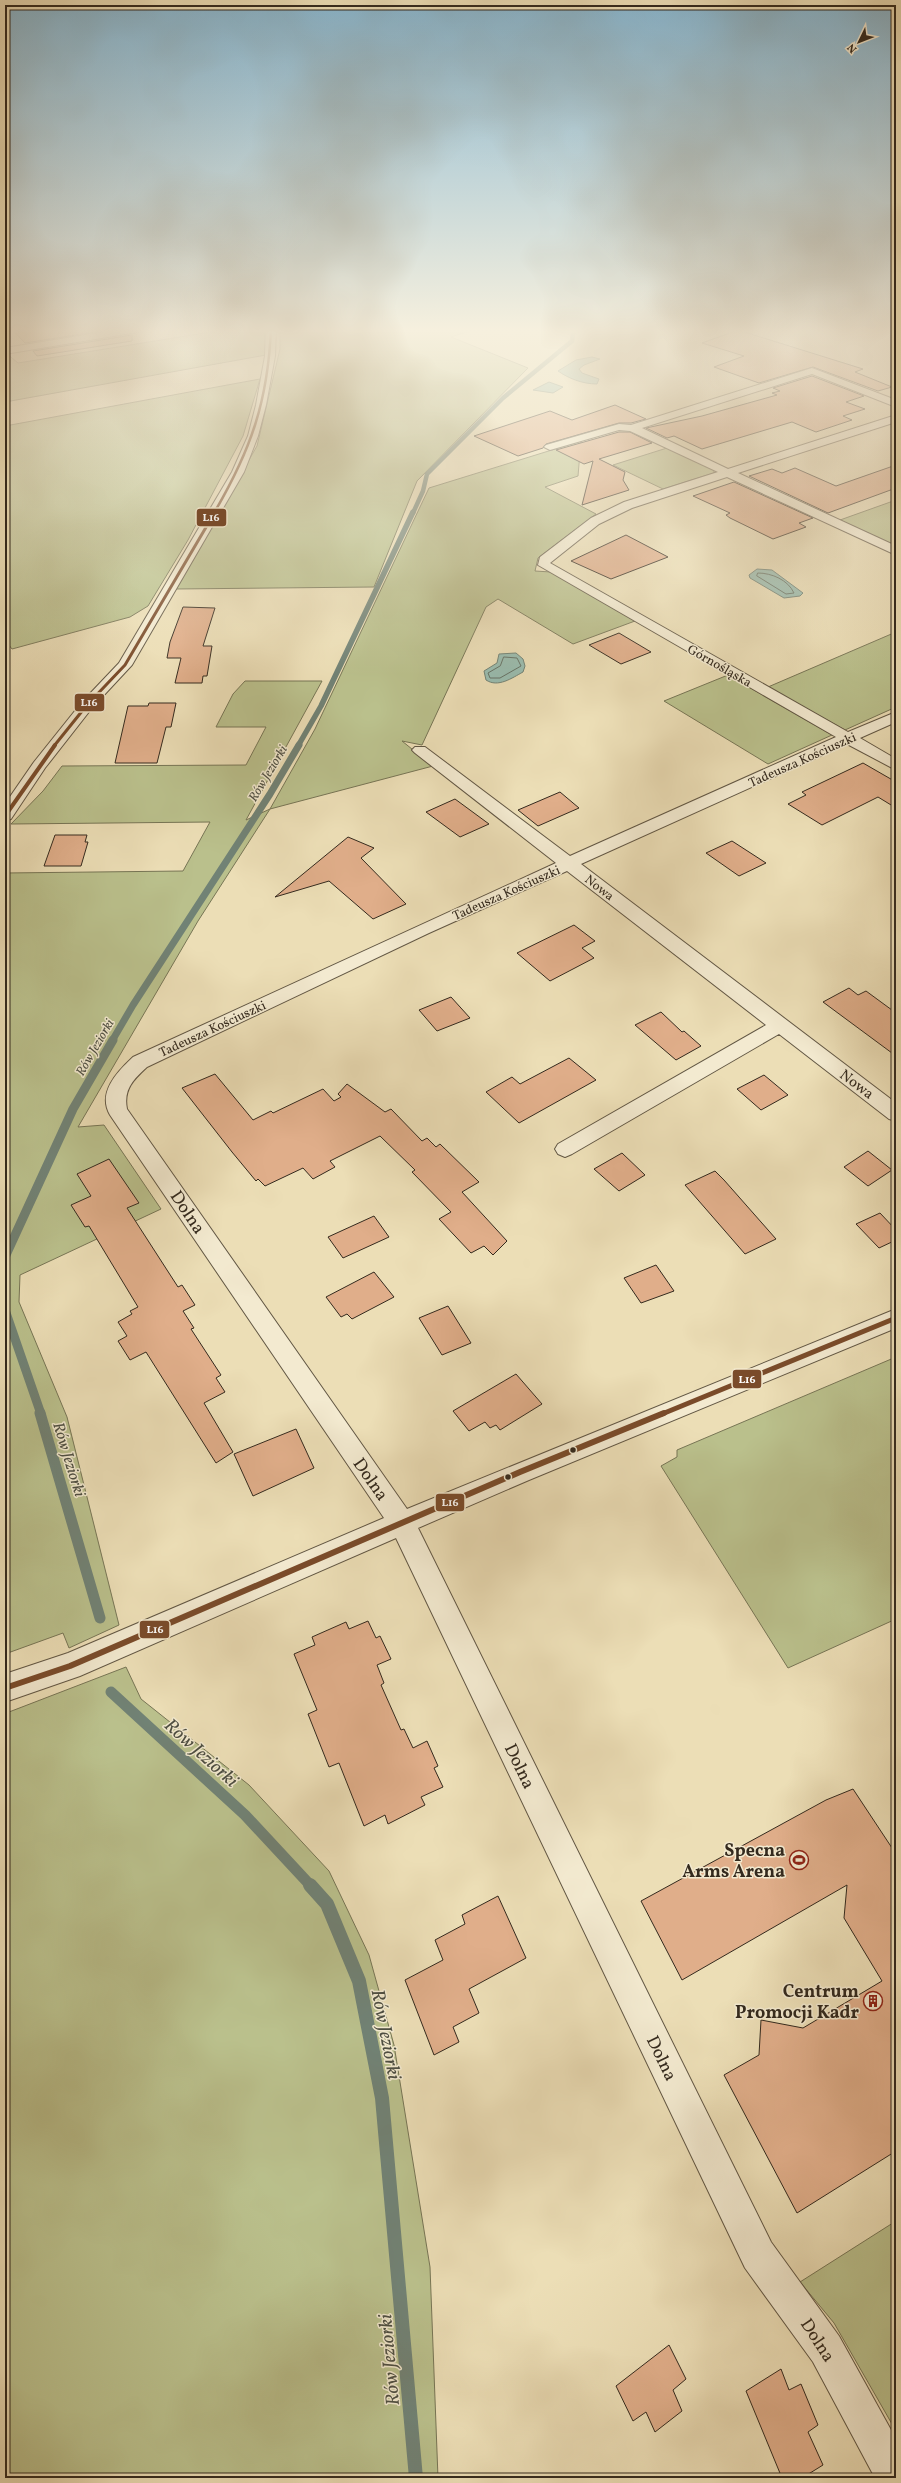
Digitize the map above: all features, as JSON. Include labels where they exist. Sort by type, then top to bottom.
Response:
[{"type":"street","points":[[5,816],[39,765],[82,711],[125,665],[238,472],[250,444]]},
{"type":"street","points":[[550,447],[561,444]]},
{"type":"street","points":[[666,444],[896,551]]},
{"type":"street","points":[[728,473],[817,444]]},
{"type":"street","name":"Górnośląska","points":[[728,473],[608,513],[548,555],[544,560],[544,565],[896,765]]},
{"type":"street","name":"Tadeusza Kościuszki","points":[[123,1078],[140,1062],[423,929],[571,864],[896,716]]},
{"type":"street","name":"Nowa","points":[[420,750],[896,1114]]},
{"type":"street","points":[[565,1149],[780,1025]]},
{"type":"street","name":"Dolna","points":[[123,1078],[114,1100],[117,1110],[402,1523],[758,2255],[826,2349],[896,2478]]},
{"type":"street","points":[[5,1688],[70,1666],[402,1523],[896,1318]]},
{"type":"green space","points":[[5,444],[239,444],[188,540],[148,606],[130,617],[12,649],[5,640]]},
{"type":"green space","points":[[258,444],[453,444],[417,481],[374,587],[175,589]]},
{"type":"green space","points":[[572,444],[581,444],[578,476],[545,487],[596,514],[538,558],[535,571],[551,572],[635,621],[573,644],[498,599],[486,607],[422,745],[402,741],[433,766],[270,809],[315,729],[429,488]]},
{"type":"green space","points":[[667,448],[714,470],[714,473],[663,489],[613,465]]},
{"type":"green space","points":[[896,500],[896,543],[892,544],[840,520]]},
{"type":"green space","points":[[896,632],[896,707],[845,730],[768,687]]},
{"type":"green space","points":[[728,675],[832,735],[768,764],[664,701]]},
{"type":"green space","points":[[245,681],[322,681],[246,820],[270,809],[198,921],[78,1127],[104,1125],[161,1209],[20,1275],[19,1302],[67,1417],[119,1625],[69,1648],[63,1633],[5,1654],[5,873],[183,871],[210,822],[11,824],[43,791],[62,766],[246,765],[266,727],[216,727],[233,694]]},
{"type":"green space","points":[[896,1357],[896,1619],[788,1668],[661,1466],[677,1457],[677,1450]]},
{"type":"green space","points":[[126,1667],[141,1699],[249,1785],[329,1871],[369,1955],[394,2045],[430,2267],[438,2478],[5,2478],[5,1775],[9,1712]]},
{"type":"green space","points":[[896,2221],[896,2431],[834,2323],[800,2282]]},
{"type":"water","points":[[757,569],[772,570],[803,593],[800,596],[784,598],[750,578],[749,575]]},
{"type":"water","points":[[516,653],[523,659],[525,666],[523,672],[500,683],[486,680],[484,671],[497,663],[499,654]]},
{"type":"building","points":[[491,444],[546,444],[543,448],[518,456]]},
{"type":"building","points":[[577,444],[649,444],[599,459],[625,472],[623,480],[629,490],[582,505],[593,461],[584,464],[556,450]]},
{"type":"building","points":[[691,444],[719,444],[702,449]]},
{"type":"building","points":[[896,465],[896,488],[828,513],[749,476],[772,469],[782,473],[795,468],[836,486]]},
{"type":"building","points":[[734,482],[813,518],[799,523],[806,527],[773,539],[726,515],[730,513],[693,496]]},
{"type":"building","points":[[626,535],[668,557],[611,579],[571,561]]},
{"type":"building","points":[[183,607],[215,608],[203,646],[212,646],[207,676],[203,676],[202,683],[175,683],[181,658],[167,658],[170,642]]},
{"type":"building","points":[[619,633],[651,652],[621,664],[589,645]]},
{"type":"building","points":[[149,703],[176,703],[171,727],[166,727],[157,763],[115,763],[128,706],[148,706]]},
{"type":"building","points":[[863,763],[896,782],[896,808],[878,797],[822,825],[788,804],[806,795],[802,792]]},
{"type":"building","points":[[560,792],[579,808],[538,826],[518,810]]},
{"type":"building","points":[[455,799],[489,824],[460,837],[426,812]]},
{"type":"building","points":[[55,835],[87,835],[85,842],[88,842],[81,866],[44,866]]},
{"type":"building","points":[[348,837],[374,848],[361,858],[406,904],[373,919],[329,881],[275,897]]},
{"type":"building","points":[[732,841],[766,863],[739,876],[706,853]]},
{"type":"building","points":[[574,925],[595,941],[582,948],[594,958],[550,981],[517,953]]},
{"type":"building","points":[[849,988],[858,995],[866,991],[896,1013],[896,1056],[823,1002]]},
{"type":"building","points":[[451,997],[470,1018],[437,1031],[419,1010]]},
{"type":"building","points":[[661,1012],[682,1032],[684,1031],[701,1046],[676,1060],[635,1025]]},
{"type":"building","points":[[569,1058],[596,1080],[519,1123],[486,1092],[512,1077],[520,1084]]},
{"type":"building","points":[[215,1074],[253,1120],[271,1111],[273,1113],[323,1089],[334,1101],[341,1097],[338,1094],[347,1084],[385,1112],[391,1109],[422,1141],[427,1138],[436,1147],[440,1144],[479,1182],[462,1192],[507,1241],[493,1255],[484,1246],[471,1253],[439,1219],[451,1212],[412,1172],[415,1170],[380,1136],[330,1161],[335,1167],[313,1179],[303,1168],[265,1186],[258,1179],[256,1181],[182,1088]]},
{"type":"building","points":[[764,1075],[788,1095],[761,1110],[737,1089]]},
{"type":"building","points":[[868,1151],[892,1170],[868,1186],[844,1167]]},
{"type":"building","points":[[622,1153],[645,1175],[619,1191],[594,1169]]},
{"type":"building","points":[[109,1159],[139,1203],[127,1208],[178,1287],[182,1285],[195,1305],[183,1311],[194,1328],[191,1329],[221,1375],[216,1378],[225,1392],[204,1403],[233,1452],[216,1463],[146,1352],[130,1360],[118,1341],[127,1336],[118,1322],[132,1314],[130,1311],[138,1307],[89,1226],[85,1227],[71,1205],[91,1196],[77,1174]]},
{"type":"building","points":[[715,1171],[776,1239],[745,1254],[685,1185]]},
{"type":"building","points":[[880,1213],[896,1230],[896,1240],[879,1248],[856,1224]]},
{"type":"building","points":[[374,1216],[389,1237],[343,1258],[328,1237]]},
{"type":"building","points":[[656,1265],[674,1291],[641,1303],[624,1278]]},
{"type":"building","points":[[374,1272],[394,1297],[352,1319],[347,1314],[341,1317],[326,1297]]},
{"type":"building","points":[[448,1306],[471,1343],[442,1355],[419,1318]]},
{"type":"building","points":[[516,1374],[542,1404],[500,1430],[496,1425],[490,1428],[485,1422],[469,1431],[453,1411]]},
{"type":"building","points":[[296,1429],[314,1468],[253,1496],[234,1454]]},
{"type":"building","points":[[368,1621],[376,1638],[380,1636],[391,1659],[377,1665],[384,1683],[381,1685],[401,1730],[404,1729],[413,1748],[427,1741],[438,1766],[434,1768],[443,1787],[421,1797],[425,1805],[388,1824],[385,1815],[364,1826],[339,1763],[329,1767],[308,1714],[317,1710],[294,1654],[315,1645],[312,1637],[346,1622],[349,1629]]},
{"type":"building","name":"Centrum Promocji Kadr","points":[[853,1789],[896,1854],[896,2151],[797,2213],[724,2075],[759,2055],[761,2020],[803,2028],[882,1981],[844,1918],[847,1885],[682,1980],[641,1901],[826,1800]]},
{"type":"building","points":[[498,1896],[526,1958],[469,1989],[479,2013],[453,2027],[459,2042],[434,2055],[405,1980],[443,1960],[435,1940],[465,1924],[462,1915]]},
{"type":"building","points":[[669,2345],[686,2379],[673,2390],[682,2411],[655,2432],[646,2412],[633,2421],[616,2386]]},
{"type":"building","points":[[781,2369],[789,2390],[801,2384],[818,2425],[808,2432],[823,2465],[802,2478],[782,2478],[746,2391]]},
{"type":"waterway","name":"Rów Jeziorki","points":[[413,513],[423,491],[427,474],[457,444]]},
{"type":"waterway","name":"Rów Jeziorki","points":[[298,746],[321,706],[413,512]]},
{"type":"waterway","name":"Rów Jeziorki","points":[[112,1041],[133,1005],[270,794],[299,745]]},
{"type":"waterway","name":"Rów Jeziorki","points":[[5,1257],[73,1109],[113,1040]]},
{"type":"waterway","name":"Rów Jeziorki","points":[[5,1310],[41,1414]]},
{"type":"waterway","name":"Rów Jeziorki","points":[[40,1413],[100,1618]]},
{"type":"waterway","name":"Rów Jeziorki","points":[[111,1692],[245,1815],[311,1886]]},
{"type":"waterway","name":"Rów Jeziorki","points":[[310,1885],[327,1904],[359,1981],[382,2098],[416,2478]]},
{"type":"transit line","name":"L16","points":[[5,816],[39,765],[87,705],[125,665],[238,472],[250,444]]},
{"type":"transit line","name":"L16","points":[[5,1688],[70,1666],[520,1472],[896,1318]]},
{"type":"place","name":"Specna Arms Arena","points":[[799,1860]]},
{"type":"place","name":"Centrum Promocji Kadr","points":[[873,2001]]}]
